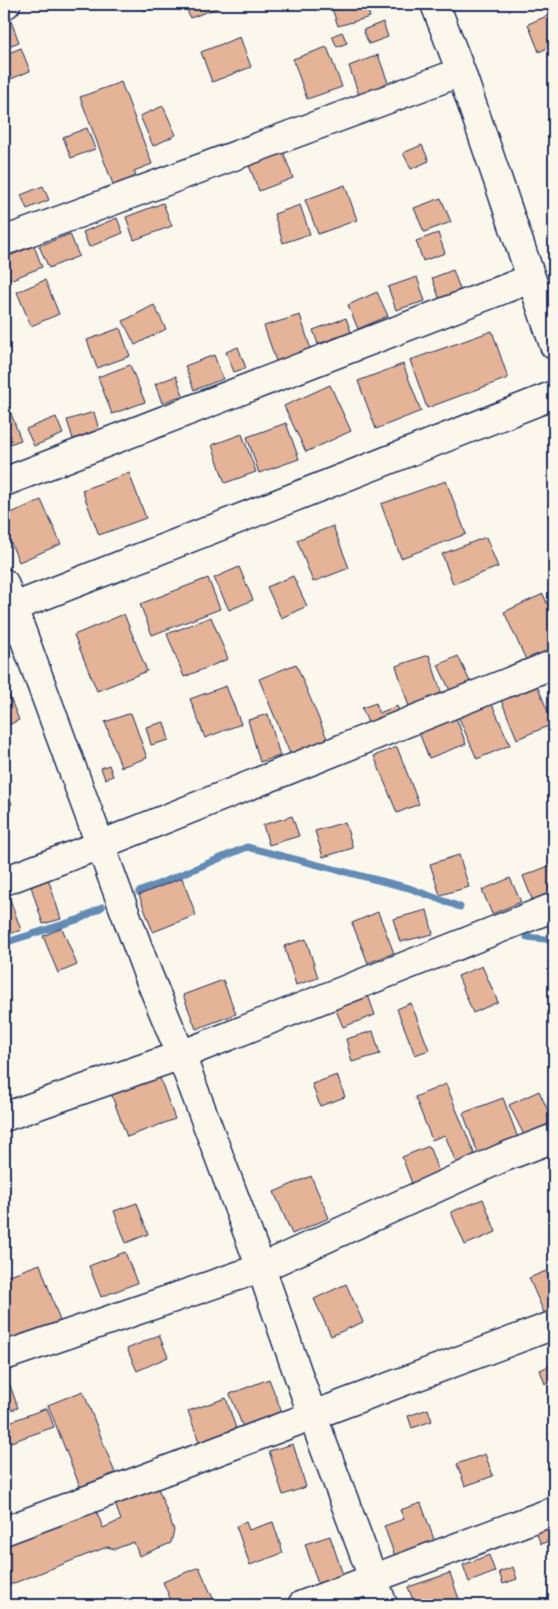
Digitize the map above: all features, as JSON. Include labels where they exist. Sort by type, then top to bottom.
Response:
[{"type":"street","points":[[435,4],[461,72],[554,345]]},
{"type":"street","points":[[4,241],[461,72]]},
{"type":"street","points":[[4,482],[530,279]]},
{"type":"street","points":[[384,1605],[313,1417],[261,1268],[181,1055],[100,845],[86,803],[6,601],[554,395]]},
{"type":"street","points":[[4,881],[100,845],[554,664]]},
{"type":"street","points":[[4,1117],[181,1055],[554,907]]},
{"type":"street","points":[[4,1356],[261,1268],[502,1158],[554,1138]]},
{"type":"street","points":[[4,1531],[313,1417],[554,1325]]},
{"type":"street","points":[[302,1605],[554,1511]]},
{"type":"building","points":[[140,4],[161,4],[143,11]]},
{"type":"building","points":[[185,4],[215,4],[217,8],[190,18]]},
{"type":"building","points":[[337,4],[366,4],[370,17],[338,26],[331,6]]},
{"type":"building","points":[[554,13],[554,45],[539,52],[528,24]]},
{"type":"building","points":[[9,16],[19,42],[4,48],[4,17]]},
{"type":"building","points":[[383,22],[388,37],[369,44],[363,30]]},
{"type":"building","points":[[342,32],[347,43],[337,47],[332,36]]},
{"type":"building","points":[[240,37],[251,67],[212,82],[201,52]]},
{"type":"building","points":[[327,47],[342,87],[307,99],[293,59]]},
{"type":"building","points":[[21,48],[30,71],[11,79],[4,55]]},
{"type":"building","points":[[378,55],[390,88],[360,98],[349,66]]},
{"type":"building","points":[[121,82],[152,164],[134,171],[137,178],[114,187],[80,97]]},
{"type":"building","points":[[163,106],[176,135],[153,146],[140,116]]},
{"type":"building","points":[[87,128],[95,149],[71,158],[63,137]]},
{"type":"building","points":[[422,145],[429,161],[411,169],[403,153]]},
{"type":"building","points":[[282,149],[293,178],[259,191],[248,163]]},
{"type":"building","points":[[345,185],[357,220],[318,234],[305,200]]},
{"type":"building","points":[[43,186],[49,200],[27,209],[21,195]]},
{"type":"building","points":[[441,198],[451,222],[424,232],[414,208]]},
{"type":"building","points":[[163,203],[172,226],[134,240],[126,217]]},
{"type":"building","points":[[300,205],[310,234],[283,243],[274,214]]},
{"type":"building","points":[[117,218],[123,233],[89,247],[83,232]]},
{"type":"building","points":[[438,233],[445,253],[423,261],[416,241]]},
{"type":"building","points":[[70,234],[79,256],[49,268],[39,246]]},
{"type":"building","points":[[34,246],[42,267],[10,280],[4,265],[4,258]]},
{"type":"building","points":[[453,270],[461,292],[440,300],[432,278]]},
{"type":"building","points":[[417,277],[425,301],[396,310],[388,287]]},
{"type":"building","points":[[45,280],[59,314],[31,326],[17,292]]},
{"type":"building","points":[[377,292],[388,316],[358,329],[348,305]]},
{"type":"building","points":[[154,305],[166,329],[135,345],[123,321]]},
{"type":"building","points":[[300,315],[311,350],[276,361],[264,326]]},
{"type":"building","points":[[346,318],[351,332],[318,344],[313,330]]},
{"type":"building","points":[[120,328],[130,356],[97,368],[87,340]]},
{"type":"building","points":[[492,331],[508,378],[427,408],[410,360]]},
{"type":"building","points":[[238,347],[246,368],[234,372],[226,352]]},
{"type":"building","points":[[214,355],[223,379],[194,390],[185,366]]},
{"type":"building","points":[[403,364],[421,411],[376,429],[358,381]]},
{"type":"building","points":[[130,365],[145,402],[112,414],[98,377]]},
{"type":"building","points":[[176,376],[183,395],[162,403],[155,384]]},
{"type":"building","points":[[330,385],[351,431],[306,452],[284,406]]},
{"type":"building","points":[[10,411],[21,440],[4,446],[4,413]]},
{"type":"building","points":[[94,412],[99,430],[73,439],[67,420]]},
{"type":"building","points":[[56,417],[63,434],[34,446],[26,429]]},
{"type":"building","points":[[286,423],[299,459],[259,473],[247,437]]},
{"type":"building","points":[[242,434],[256,472],[225,483],[212,445]]},
{"type":"building","points":[[129,473],[146,518],[99,535],[82,490]]},
{"type":"building","points":[[446,481],[466,534],[401,558],[381,504]]},
{"type":"building","points":[[41,500],[61,544],[19,562],[4,527],[4,516]]},
{"type":"building","points":[[333,526],[349,568],[313,582],[297,540]]},
{"type":"building","points":[[486,537],[498,567],[453,584],[442,554]]},
{"type":"building","points":[[239,567],[253,600],[229,610],[214,578]]},
{"type":"building","points":[[293,576],[307,606],[281,618],[267,587]]},
{"type":"building","points":[[208,578],[220,609],[152,635],[140,604]]},
{"type":"building","points":[[543,594],[554,619],[554,652],[528,664],[504,612]]},
{"type":"building","points":[[124,614],[147,671],[97,691],[74,635]]},
{"type":"building","points":[[211,617],[228,659],[184,677],[167,634]]},
{"type":"building","points":[[429,655],[444,700],[410,710],[396,666]]},
{"type":"building","points":[[458,656],[473,688],[453,697],[438,665]]},
{"type":"building","points":[[296,664],[328,741],[291,756],[259,679]]},
{"type":"building","points":[[4,683],[19,720],[4,727]]},
{"type":"building","points":[[537,685],[553,724],[517,739],[501,700]]},
{"type":"building","points":[[226,686],[241,724],[205,738],[190,699]]},
{"type":"building","points":[[491,702],[510,745],[477,759],[458,716]]},
{"type":"building","points":[[376,703],[379,713],[397,706],[402,718],[371,730],[362,708]]},
{"type":"building","points":[[131,713],[147,758],[121,767],[105,722]]},
{"type":"building","points":[[268,714],[280,756],[260,762],[248,720]]},
{"type":"building","points":[[455,715],[466,744],[429,758],[418,730]]},
{"type":"building","points":[[164,722],[169,740],[151,745],[146,727]]},
{"type":"building","points":[[397,747],[419,804],[397,813],[374,756]]},
{"type":"building","points":[[109,765],[113,776],[105,779],[101,768]]},
{"type":"building","points":[[4,783],[12,804],[4,808]]},
{"type":"building","points":[[292,816],[299,836],[269,845],[263,825]]},
{"type":"building","points":[[345,822],[353,848],[323,857],[315,831]]},
{"type":"building","points":[[459,855],[469,887],[440,895],[430,864]]},
{"type":"building","points":[[554,864],[554,896],[534,904],[523,876]]},
{"type":"building","points":[[47,875],[61,919],[43,924],[29,880]]},
{"type":"building","points":[[182,878],[196,915],[153,932],[139,895]]},
{"type":"building","points":[[510,878],[521,902],[492,914],[482,890]]},
{"type":"building","points":[[4,888],[6,888],[21,930],[4,936]]},
{"type":"building","points":[[427,910],[433,934],[400,942],[393,919]]},
{"type":"building","points":[[378,912],[394,953],[368,963],[352,923]]},
{"type":"building","points":[[62,928],[77,965],[58,973],[43,936]]},
{"type":"building","points":[[306,939],[318,978],[296,985],[284,946]]},
{"type":"building","points":[[482,966],[498,1002],[473,1013],[458,976]]},
{"type":"building","points":[[223,980],[236,1014],[196,1029],[183,995]]},
{"type":"building","points":[[368,995],[375,1015],[343,1027],[335,1008]]},
{"type":"building","points":[[411,1003],[429,1050],[415,1055],[397,1009]]},
{"type":"building","points":[[373,1031],[380,1054],[352,1062],[346,1039]]},
{"type":"building","points":[[157,1070],[175,1119],[127,1137],[109,1088]]},
{"type":"building","points":[[337,1075],[345,1097],[320,1106],[312,1084]]},
{"type":"building","points":[[446,1084],[476,1158],[457,1165],[445,1135],[432,1140],[415,1097]]},
{"type":"building","points":[[539,1091],[554,1124],[525,1137],[509,1105]]},
{"type":"building","points":[[503,1098],[518,1138],[478,1153],[463,1113]]},
{"type":"building","points":[[429,1146],[440,1176],[413,1186],[402,1157]]},
{"type":"building","points":[[311,1176],[329,1218],[292,1234],[274,1192]]},
{"type":"building","points":[[4,1179],[10,1195],[4,1197]]},
{"type":"building","points":[[483,1199],[496,1232],[465,1245],[451,1212]]},
{"type":"building","points":[[137,1203],[148,1234],[126,1243],[114,1211]]},
{"type":"building","points":[[125,1252],[137,1283],[101,1297],[89,1266]]},
{"type":"building","points":[[40,1264],[60,1321],[5,1340],[4,1277]]},
{"type":"building","points":[[546,1271],[554,1290],[554,1311],[545,1315],[529,1278]]},
{"type":"building","points":[[346,1284],[363,1322],[331,1336],[314,1299]]},
{"type":"building","points":[[159,1335],[168,1357],[137,1371],[127,1349]]},
{"type":"building","points":[[553,1364],[554,1381],[545,1384],[540,1370]]},
{"type":"building","points":[[4,1372],[18,1408],[4,1412]]},
{"type":"building","points":[[269,1379],[283,1415],[244,1430],[230,1394]]},
{"type":"building","points":[[83,1391],[115,1473],[80,1487],[48,1405]]},
{"type":"building","points":[[226,1398],[239,1438],[202,1450],[188,1411]]},
{"type":"building","points":[[47,1408],[54,1427],[11,1442],[4,1424]]},
{"type":"building","points":[[428,1409],[432,1421],[412,1428],[408,1416]]},
{"type":"building","points":[[293,1444],[306,1487],[283,1495],[269,1451]]},
{"type":"building","points":[[554,1449],[554,1468],[548,1452]]},
{"type":"building","points":[[485,1454],[493,1476],[465,1486],[457,1464]]},
{"type":"building","points":[[158,1488],[174,1530],[171,1543],[139,1556],[134,1542],[115,1549],[107,1547],[4,1587],[4,1546],[96,1510],[103,1528],[121,1520],[115,1504]]},
{"type":"building","points":[[421,1503],[436,1545],[396,1559],[384,1526],[404,1519],[400,1510]]},
{"type":"building","points":[[246,1522],[249,1530],[273,1522],[283,1553],[250,1565],[236,1526]]},
{"type":"building","points":[[554,1525],[554,1539],[541,1544],[536,1532]]},
{"type":"building","points":[[330,1536],[343,1575],[318,1584],[305,1544]]},
{"type":"building","points":[[489,1555],[495,1572],[469,1582],[463,1565]]},
{"type":"building","points":[[199,1567],[216,1605],[173,1605],[163,1582]]},
{"type":"building","points":[[513,1567],[517,1579],[503,1584],[499,1572]]},
{"type":"building","points":[[450,1573],[461,1605],[415,1605],[408,1587]]},
{"type":"waterway","points":[[139,892],[247,847],[409,888],[460,907]]},
{"type":"waterway","points":[[4,943],[80,919],[102,907]]},
{"type":"waterway","points":[[527,937],[554,940]]}]
